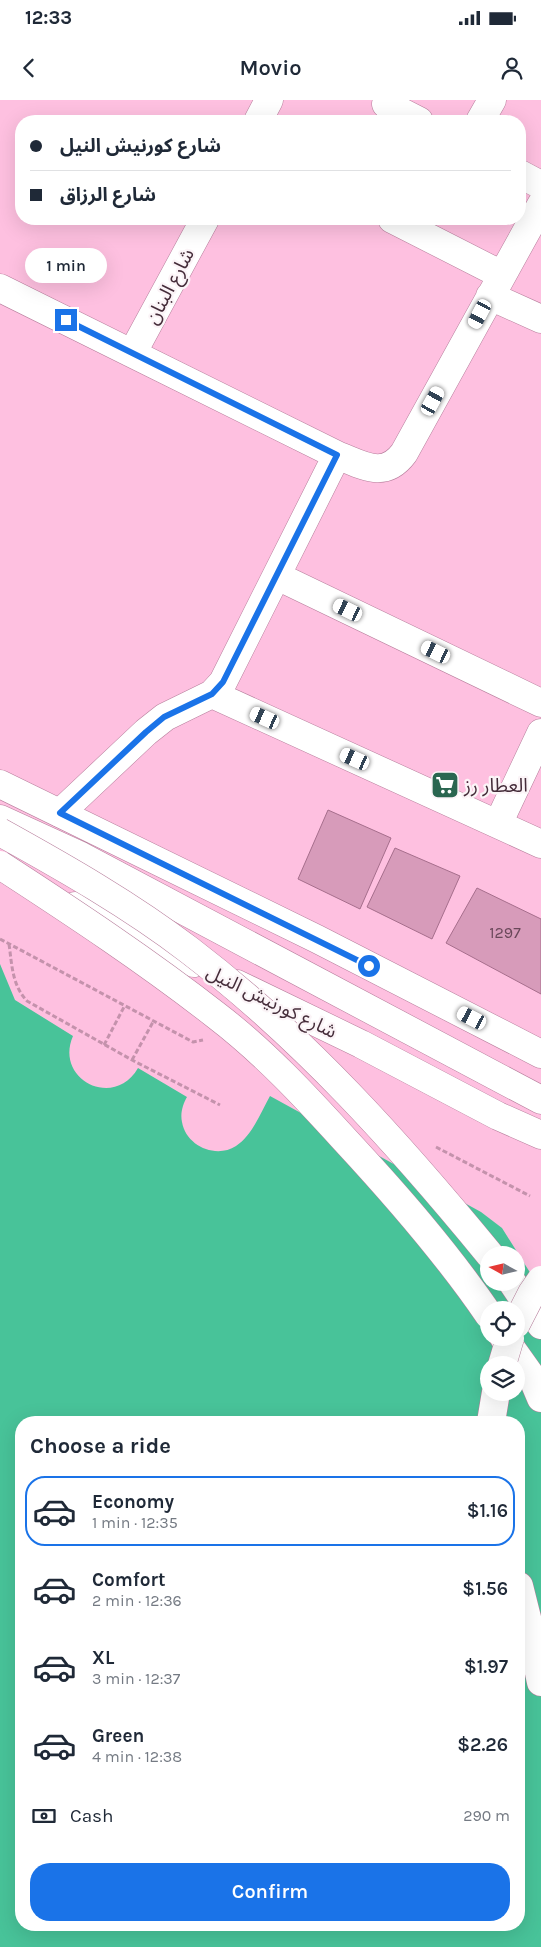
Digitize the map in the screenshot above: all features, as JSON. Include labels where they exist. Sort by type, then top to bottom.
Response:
[{"type":"main road","points":[[261,115],[269,100]]},
{"type":"main road","points":[[483,115],[492,100]]},
{"type":"main road","points":[[383,108],[402,115]]},
{"type":"main road","points":[[526,177],[541,185]]},
{"type":"main road","points":[[0,288],[133,352],[337,455],[372,468],[384,469],[396,464],[404,453],[541,205]]},
{"type":"main road","name":"شارع البنان","points":[[133,352],[202,225]]},
{"type":"main road","points":[[425,226],[496,286],[541,320]]},
{"type":"main road","points":[[60,813],[164,717],[212,694],[223,682],[337,455]]},
{"type":"main road","points":[[277,576],[541,703]]},
{"type":"main road","points":[[212,694],[541,844]]},
{"type":"main road","points":[[498,824],[541,733]]},
{"type":"main road","points":[[0,784],[317,939],[541,1054]]},
{"type":"main road","points":[[0,818],[81,856],[541,1100]]},
{"type":"main road","points":[[0,832],[68,870],[129,908],[188,949],[245,994],[298,1042],[360,1103],[482,1246]]},
{"type":"main road","points":[[0,865],[102,932],[211,1012],[275,1067],[383,1181],[434,1241],[480,1303]]},
{"type":"main road","name":"شارع كورنيش النيل","points":[[0,875],[99,916],[361,1044],[498,1116],[541,1135]]},
{"type":"main road","points":[[525,1307],[541,1280]]},
{"type":"main road","points":[[518,1291],[541,1325]]},
{"type":"main road","points":[[510,1346],[533,1380],[541,1398]]},
{"type":"main road","points":[[493,1416],[495,1401]]},
{"type":"main road","points":[[525,1610],[541,1682]]},
{"type":"path","points":[[9,944],[14,980],[21,995],[27,1000],[104,1045],[220,1105]]},
{"type":"path","points":[[104,1045],[124,1007]]},
{"type":"path","points":[[132,1060],[153,1022]]},
{"type":"shaded area","points":[[0,964],[15,1000],[73,1036],[69,1051],[72,1065],[79,1076],[89,1084],[102,1088],[115,1087],[128,1080],[138,1068],[187,1097],[181,1115],[189,1138],[203,1148],[220,1151],[228,1150],[242,1142],[256,1123],[270,1096],[481,1212],[502,1228],[513,1246],[480,1246],[480,1291],[525,1291],[525,1265],[541,1290],[541,1947],[0,1947]]},
{"type":"building","points":[[328,810],[391,838],[360,909],[298,879]]},
{"type":"building","points":[[395,848],[460,876],[432,939],[367,907]]},
{"type":"building","points":[[477,888],[541,919],[541,994],[446,943]]},
{"type":"place","name":"العطار رز","points":[[445,785]]},
{"type":"route","points":[[66,320],[337,455],[223,682],[212,694],[202,700],[164,717],[60,813],[369,966]]}]
